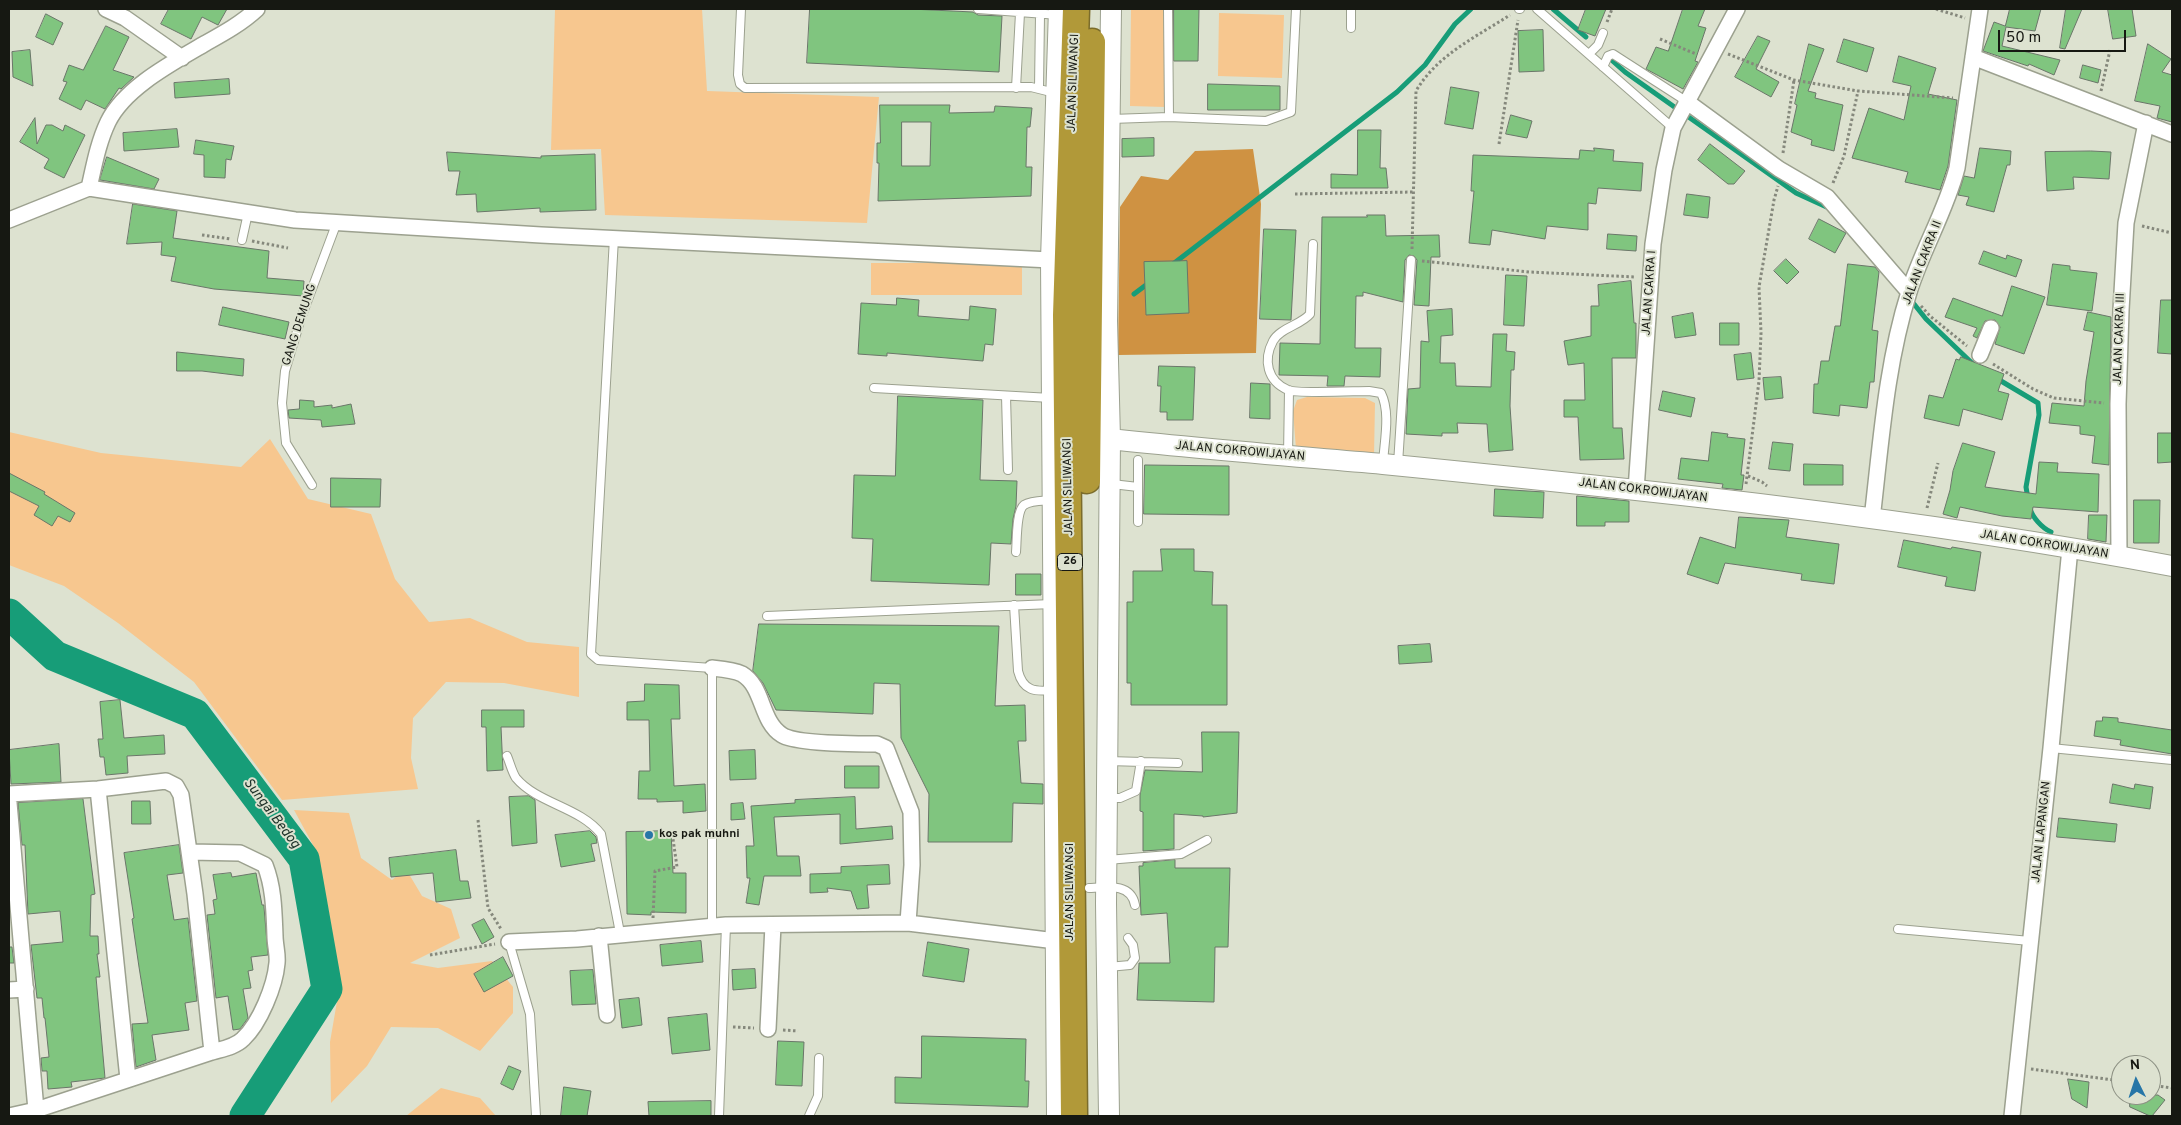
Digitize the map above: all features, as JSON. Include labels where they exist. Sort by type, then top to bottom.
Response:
[{"type":"highway","name":"JALAN SILIWANGI","points":[[1067,12],[1101,119],[1087,461],[1098,887],[1082,1051],[1066,1083],[1074,1116]]},
{"type":"highway","name":"JALAN SILIWANGI","points":[[1067,12],[1056,92],[1066,316],[1060,398],[1062,604],[1082,1051],[1091,1116]]},
{"type":"street","points":[[106,9],[128,14],[182,58]]},
{"type":"street","points":[[89,188],[96,153],[109,120],[132,91],[248,18],[257,9]]},
{"type":"street","points":[[1109,1116],[1108,967],[1098,887],[1107,860],[1108,798],[1110,439],[1101,119],[1111,9]]},
{"type":"street","name":"JALAN CAKRA I","points":[[1636,490],[1657,212],[1675,124],[1737,9]]},
{"type":"street","name":"JALAN CAKRA II","points":[[1872,519],[1892,369],[1902,321],[1908,295],[1951,192],[1968,99],[1979,15]]},
{"type":"street","points":[[1973,57],[2172,134]]},
{"type":"street","points":[[1056,92],[1051,260],[1060,398],[1053,500],[1062,604],[1054,690],[1056,941],[1066,1083],[1057,1116]]},
{"type":"street","points":[[1685,104],[1779,169],[1827,197],[1908,295]]},
{"type":"street","name":"JALAN CAKRA III","points":[[2119,556],[2118,404],[2126,223],[2146,123]]},
{"type":"street","points":[[12,215],[89,188],[295,220],[1051,260]]},
{"type":"street","points":[[1980,355],[1992,328]]},
{"type":"street","name":"JALAN COKROWIJAYAN","points":[[1110,439],[1390,465],[1743,502],[2070,548],[2172,566]]},
{"type":"street","name":"JALAN LAPANGAN","points":[[2012,1116],[2015,1067],[2051,748],[2070,548]]},
{"type":"street","points":[[712,668],[740,673],[749,680],[772,725],[784,736],[798,739],[877,744],[886,748],[911,812],[912,865],[908,923]]},
{"type":"street","points":[[9,794],[98,789],[166,780],[176,786],[181,795],[190,852],[212,1052]]},
{"type":"street","points":[[98,789],[128,1079]]},
{"type":"street","points":[[9,803],[36,1110]]},
{"type":"street","points":[[9,1116],[36,1110],[235,1045],[244,1039],[262,1012],[272,986],[277,963],[270,879],[265,865],[240,853],[190,852]]},
{"type":"street","points":[[509,942],[719,926],[908,923],[1056,941]]},
{"type":"street","points":[[768,1029],[773,925]]},
{"type":"street","points":[[599,936],[607,1015]]},
{"type":"street","points":[[9,990],[26,989]]},
{"type":"lane","points":[[741,9],[738,75],[740,84],[745,88],[1016,88],[1056,92],[1067,12],[1020,13],[978,9]]},
{"type":"lane","points":[[1168,9],[1169,117]]},
{"type":"lane","points":[[1101,119],[1169,117],[1266,121],[1291,112],[1296,9]]},
{"type":"lane","points":[[1351,9],[1351,28]]},
{"type":"lane","points":[[1537,9],[1589,54],[1606,62],[1675,124]]},
{"type":"lane","points":[[1016,88],[1020,13]]},
{"type":"lane","points":[[1589,54],[1598,45],[1603,33]]},
{"type":"lane","points":[[1606,62],[1614,54],[1685,104]]},
{"type":"lane","points":[[242,240],[248,213]]},
{"type":"lane","name":"GANG DEMUNG","points":[[312,485],[286,444],[282,403],[285,371],[301,318],[337,222]]},
{"type":"lane","points":[[614,238],[591,654],[598,660],[712,668],[719,926],[719,1116]]},
{"type":"lane","points":[[1313,244],[1310,314],[1273,340],[1267,361],[1270,373],[1276,381],[1289,390],[1369,391],[1381,393],[1385,401],[1390,465]]},
{"type":"lane","points":[[1390,465],[1412,260]]},
{"type":"lane","points":[[874,388],[1060,398]]},
{"type":"lane","points":[[1288,456],[1289,390]]},
{"type":"lane","points":[[1006,396],[1008,470]]},
{"type":"lane","points":[[1138,460],[1138,522]]},
{"type":"lane","points":[[1110,484],[1138,487]]},
{"type":"lane","points":[[1016,552],[1019,514],[1022,508],[1026,504],[1053,500]]},
{"type":"lane","points":[[767,616],[1062,604]]},
{"type":"lane","points":[[1014,605],[1020,681],[1030,689],[1054,690]]},
{"type":"lane","points":[[2051,748],[2172,760]]},
{"type":"lane","points":[[507,756],[515,776],[525,786],[592,824],[601,834],[620,933]]},
{"type":"lane","points":[[1108,761],[1178,763]]},
{"type":"lane","points":[[1108,798],[1120,798],[1136,791],[1140,762]]},
{"type":"lane","points":[[1107,860],[1181,854],[1207,840]]},
{"type":"lane","points":[[1098,887],[1121,888],[1128,891],[1135,905]]},
{"type":"lane","points":[[1898,928],[2030,941]]},
{"type":"lane","points":[[1108,967],[1130,966],[1135,958],[1133,945],[1128,938]]},
{"type":"lane","points":[[509,942],[530,1014],[536,1116]]},
{"type":"lane","points":[[809,1116],[818,1096],[819,1058]]},
{"type":"path","points":[[1499,144],[1520,9]]},
{"type":"path","points":[[1520,9],[1446,56],[1425,76],[1416,91],[1412,260],[1530,272],[1651,277]]},
{"type":"path","points":[[1936,9],[1979,15]]},
{"type":"path","points":[[1660,40],[1794,80],[1858,91],[1968,99]]},
{"type":"path","points":[[2098,104],[2110,50]]},
{"type":"path","points":[[1779,169],[1787,136],[1794,80]]},
{"type":"path","points":[[1827,197],[1844,156],[1858,91]]},
{"type":"path","points":[[1295,194],[1414,192]]},
{"type":"path","points":[[1743,502],[1759,381],[1759,288],[1774,200]]},
{"type":"path","points":[[2126,223],[2172,233]]},
{"type":"path","points":[[202,235],[288,248]]},
{"type":"path","points":[[1908,295],[1956,339],[2032,389],[2054,398],[2118,404]]},
{"type":"path","points":[[1922,526],[1938,463]]},
{"type":"path","points":[[430,955],[509,942],[488,908],[478,820]]},
{"type":"path","points":[[652,931],[655,871],[677,867],[673,839]]},
{"type":"path","points":[[2015,1067],[2111,1080]]},
{"type":"shaded area","points":[[555,9],[702,9],[707,91],[879,97],[867,223],[605,215],[601,149],[551,150]]},
{"type":"shaded area","points":[[1131,9],[1166,9],[1165,107],[1130,106]]},
{"type":"shaded area","points":[[1219,13],[1284,15],[1282,78],[1218,76]]},
{"type":"shaded area","points":[[1253,149],[1261,204],[1256,353],[1118,355],[1120,207],[1141,176],[1168,180],[1195,151]]},
{"type":"shaded area","points":[[871,263],[1022,263],[1022,295],[871,295]]},
{"type":"shaded area","points":[[1307,397],[1365,398],[1375,403],[1374,456],[1296,449],[1293,411],[1297,400]]},
{"type":"shaded area","points":[[9,432],[101,453],[241,467],[270,439],[308,499],[371,514],[395,579],[429,622],[470,618],[527,642],[579,647],[579,697],[504,683],[446,682],[413,718],[411,758],[418,789],[282,800],[194,682],[118,623],[64,586],[9,565]]},
{"type":"shaded area","points":[[294,810],[349,813],[361,858],[392,880],[406,869],[422,896],[451,909],[460,938],[410,963],[438,968],[492,961],[513,987],[513,1013],[480,1051],[438,1028],[391,1027],[367,1066],[331,1103],[330,1042],[340,984],[328,907],[313,845]]},
{"type":"shaded area","points":[[441,1088],[480,1098],[496,1116],[406,1116]]},
{"type":"building","points":[[169,9],[227,9],[218,25],[202,17],[191,39],[161,24]]},
{"type":"building","points":[[810,9],[911,9],[973,12],[978,15],[1002,16],[999,72],[807,63]]},
{"type":"building","points":[[1174,9],[1199,9],[1198,61],[1174,61]]},
{"type":"building","points":[[1586,9],[1606,9],[1595,36],[1578,30]]},
{"type":"building","points":[[1683,9],[1705,9],[1698,26],[1706,28],[1695,61],[1698,62],[1683,89],[1646,69],[1656,47],[1668,51]]},
{"type":"building","points":[[2010,9],[2041,9],[2035,31],[2006,27],[2002,46],[2060,60],[2054,75],[2029,64],[2028,66],[1983,51],[1994,22],[2005,26]]},
{"type":"building","points":[[2066,9],[2082,9],[2065,49],[2060,48]]},
{"type":"building","points":[[2108,9],[2132,9],[2136,36],[2113,39]]},
{"type":"building","points":[[46,14],[63,23],[53,45],[36,37]]},
{"type":"building","points":[[106,26],[129,37],[113,70],[134,77],[121,89],[119,88],[105,109],[86,100],[81,110],[59,99],[67,82],[63,81],[69,65],[83,70]]},
{"type":"building","points":[[1543,30],[1544,71],[1519,72],[1518,31]]},
{"type":"building","points":[[1758,36],[1770,41],[1756,69],[1779,82],[1771,97],[1735,77]]},
{"type":"building","points":[[1844,39],[1874,48],[1867,72],[1837,62]]},
{"type":"building","points":[[1809,44],[1824,49],[1808,91],[1816,93],[1815,98],[1843,105],[1834,151],[1811,145],[1812,140],[1791,132],[1797,105],[1795,104]]},
{"type":"building","points":[[2148,44],[2171,59],[2162,72],[2172,75],[2172,122],[2157,118],[2160,106],[2135,101]]},
{"type":"building","points":[[30,50],[33,86],[13,77],[12,52]]},
{"type":"building","points":[[1899,56],[1936,68],[1928,94],[1957,100],[1948,166],[1940,190],[1905,182],[1908,172],[1852,158],[1869,108],[1904,120],[1911,86],[1893,82]]},
{"type":"building","points":[[2083,65],[2101,70],[2098,83],[2080,78]]},
{"type":"building","points":[[229,79],[230,94],[175,98],[174,83]]},
{"type":"building","points":[[1208,84],[1280,86],[1280,110],[1208,110]]},
{"type":"building","points":[[1451,87],[1479,92],[1473,129],[1445,124]]},
{"type":"building","points":[[880,105],[950,105],[949,113],[994,112],[995,106],[1032,108],[1030,127],[1027,127],[1026,167],[1032,167],[1031,196],[878,201],[879,163],[877,163],[877,143],[880,143]],"holes":[[[902,122],[931,122],[930,166],[902,166]]]},
{"type":"building","points":[[1511,115],[1532,121],[1527,138],[1506,134]]},
{"type":"building","points":[[35,118],[37,144],[46,125],[52,125],[63,131],[65,125],[85,135],[64,178],[44,168],[49,159],[20,142]]},
{"type":"building","points":[[177,129],[179,147],[124,151],[123,133]]},
{"type":"building","points":[[1358,130],[1381,130],[1380,168],[1386,168],[1388,188],[1331,188],[1331,174],[1357,175]]},
{"type":"building","points":[[1154,138],[1154,156],[1122,157],[1122,139]]},
{"type":"building","points":[[196,140],[234,146],[231,160],[226,159],[225,178],[204,177],[204,155],[194,154]]},
{"type":"building","points":[[1710,144],[1745,171],[1734,184],[1728,184],[1698,160]]},
{"type":"building","points":[[1594,148],[1614,150],[1613,161],[1643,163],[1641,191],[1598,188],[1596,204],[1588,203],[1588,230],[1547,226],[1545,239],[1492,230],[1490,245],[1469,243],[1474,191],[1471,191],[1473,155],[1579,159],[1580,150],[1594,151]]},
{"type":"building","points":[[1980,148],[2011,151],[2010,165],[2007,165],[1994,212],[1966,205],[1969,197],[1958,195],[1964,176],[1974,178]]},
{"type":"building","points":[[447,152],[541,158],[541,156],[595,154],[596,210],[540,212],[540,208],[477,212],[476,194],[456,195],[460,171],[449,171]]},
{"type":"building","points":[[2045,152],[2111,152],[2109,179],[2073,177],[2074,189],[2047,191]]},
{"type":"building","points":[[107,157],[159,179],[154,189],[100,180]]},
{"type":"building","points":[[1687,194],[1710,197],[1708,218],[1684,215]]},
{"type":"building","points":[[133,204],[177,211],[173,238],[269,251],[267,278],[304,281],[303,296],[214,289],[171,281],[176,257],[161,255],[162,242],[127,244]]},
{"type":"building","points":[[1367,215],[1385,215],[1386,236],[1439,235],[1440,257],[1431,257],[1429,306],[1414,305],[1417,260],[1414,256],[1409,255],[1405,260],[1403,302],[1363,292],[1363,296],[1356,296],[1355,348],[1381,348],[1380,377],[1345,376],[1344,386],[1327,386],[1328,376],[1279,375],[1280,343],[1320,344],[1322,217],[1367,217]]},
{"type":"building","points":[[1819,219],[1846,233],[1835,253],[1809,239]]},
{"type":"building","points":[[1264,229],[1296,230],[1291,320],[1260,319]]},
{"type":"building","points":[[1608,234],[1637,236],[1636,251],[1607,249]]},
{"type":"building","points":[[1984,251],[2006,259],[2007,255],[2022,260],[2016,277],[1979,264]]},
{"type":"building","points":[[1786,259],[1799,272],[1787,284],[1774,271]]},
{"type":"building","points":[[1187,261],[1189,313],[1146,315],[1144,262]]},
{"type":"building","points":[[1848,264],[1875,267],[1879,272],[1872,330],[1878,331],[1874,382],[1870,382],[1867,408],[1840,405],[1839,416],[1813,413],[1814,384],[1818,384],[1821,361],[1829,361],[1835,326],[1840,326]]},
{"type":"building","points":[[2053,264],[2070,266],[2070,270],[2097,273],[2092,311],[2047,305]]},
{"type":"building","points":[[1506,275],[1527,276],[1524,326],[1504,325]]},
{"type":"building","points":[[1631,281],[1634,323],[1636,323],[1636,358],[1612,358],[1613,428],[1622,428],[1624,459],[1580,460],[1578,417],[1564,417],[1564,400],[1585,400],[1584,363],[1568,365],[1564,341],[1591,336],[1591,306],[1599,306],[1598,285]]},
{"type":"building","points":[[2012,286],[2045,297],[2024,354],[1995,344],[2000,327],[1995,320],[1985,321],[1977,338],[1973,336],[1977,328],[1945,317],[1953,298],[2002,316]]},
{"type":"building","points":[[897,298],[919,300],[918,316],[969,320],[970,306],[996,309],[993,345],[985,344],[983,361],[887,353],[887,356],[858,354],[861,303],[896,305]]},
{"type":"building","points":[[2161,300],[2172,300],[2172,354],[2158,353]]},
{"type":"building","points":[[223,307],[289,322],[285,339],[219,325]]},
{"type":"building","points":[[1452,309],[1453,335],[1441,336],[1440,363],[1455,363],[1456,386],[1491,387],[1493,334],[1507,334],[1506,351],[1515,352],[1514,370],[1511,370],[1510,406],[1513,450],[1489,452],[1487,424],[1457,423],[1458,433],[1442,433],[1442,436],[1406,434],[1408,389],[1420,388],[1421,341],[1429,342],[1427,311]]},
{"type":"building","points":[[2088,312],[2111,317],[2109,465],[2092,463],[2095,436],[2080,434],[2080,426],[2049,423],[2052,403],[2084,406],[2094,332],[2084,330]]},
{"type":"building","points":[[1693,313],[1696,335],[1675,338],[1672,317]]},
{"type":"building","points":[[1720,323],[1739,323],[1739,345],[1720,345]]},
{"type":"building","points":[[177,352],[244,359],[243,376],[202,371],[177,371]]},
{"type":"building","points":[[1751,353],[1754,378],[1737,380],[1734,355]]},
{"type":"building","points":[[1961,357],[2004,374],[1998,391],[2009,394],[2002,420],[1963,409],[1959,426],[1924,418],[1929,395],[1943,398],[1956,359],[1959,360]]},
{"type":"building","points":[[1159,366],[1195,367],[1193,420],[1167,420],[1167,412],[1160,412],[1161,386],[1158,386]]},
{"type":"building","points":[[1781,377],[1783,398],[1765,400],[1763,378]]},
{"type":"building","points":[[1251,383],[1270,384],[1270,419],[1250,418]]},
{"type":"building","points":[[1663,391],[1695,398],[1691,417],[1659,410]]},
{"type":"building","points":[[898,396],[983,400],[980,480],[1017,481],[1011,544],[991,543],[989,585],[871,581],[873,539],[852,538],[854,475],[895,476]]},
{"type":"building","points":[[300,400],[314,401],[314,407],[332,405],[332,408],[351,404],[355,424],[322,427],[321,420],[289,418],[288,410],[299,409]]},
{"type":"building","points":[[1712,432],[1728,434],[1727,437],[1745,439],[1741,475],[1744,475],[1742,490],[1722,488],[1723,484],[1678,479],[1681,458],[1708,461]]},
{"type":"building","points":[[2158,433],[2172,433],[2172,462],[2158,463]]},
{"type":"building","points":[[1773,442],[1793,444],[1790,471],[1769,469]]},
{"type":"building","points":[[1963,443],[1995,452],[1985,487],[2036,494],[2039,462],[2058,463],[2057,472],[2099,474],[2098,512],[2033,507],[2031,519],[2002,516],[1960,507],[1957,518],[1943,514],[1953,471]]},
{"type":"building","points":[[1804,464],[1843,465],[1843,485],[1804,485]]},
{"type":"building","points":[[1145,465],[1229,466],[1229,515],[1144,514]]},
{"type":"building","points":[[9,473],[45,492],[44,494],[75,513],[70,522],[58,516],[52,526],[34,515],[39,506],[9,491]]},
{"type":"building","points":[[331,478],[381,479],[380,507],[331,507]]},
{"type":"building","points":[[1495,489],[1544,492],[1543,518],[1494,516]]},
{"type":"building","points":[[1577,496],[1629,501],[1629,522],[1605,522],[1605,526],[1577,526]]},
{"type":"building","points":[[2134,500],[2160,500],[2159,543],[2134,543]]},
{"type":"building","points":[[2089,515],[2107,515],[2106,542],[2088,539]]},
{"type":"building","points":[[1739,517],[1789,520],[1786,537],[1839,544],[1834,584],[1801,580],[1802,574],[1725,563],[1718,584],[1687,574],[1700,537],[1735,548]]},
{"type":"building","points":[[1904,540],[1951,549],[1952,547],[1981,552],[1975,591],[1945,586],[1947,577],[1898,567]]},
{"type":"building","points":[[1161,549],[1194,549],[1194,571],[1213,572],[1212,605],[1227,605],[1227,705],[1131,705],[1131,683],[1127,683],[1127,602],[1133,602],[1133,571],[1162,571]]},
{"type":"building","points":[[1016,574],[1041,574],[1041,595],[1016,595]]},
{"type":"building","points":[[759,624],[999,626],[995,706],[1025,705],[1026,741],[1018,741],[1021,783],[1043,784],[1043,804],[1013,803],[1012,842],[928,842],[929,794],[901,738],[900,684],[874,683],[873,714],[776,710],[763,683],[753,671]]},
{"type":"building","points":[[1430,644],[1432,662],[1399,664],[1398,646]]},
{"type":"building","points":[[645,684],[679,685],[680,719],[671,719],[674,786],[705,784],[706,811],[683,813],[683,801],[657,802],[657,799],[638,799],[639,771],[650,771],[649,720],[627,720],[627,702],[644,701]]},
{"type":"building","points":[[120,700],[124,738],[164,735],[165,754],[127,756],[128,773],[106,775],[104,757],[100,757],[98,739],[103,739],[100,702]]},
{"type":"building","points":[[482,710],[524,710],[524,727],[501,727],[503,770],[487,771],[486,727],[482,727]]},
{"type":"building","points":[[2103,717],[2118,718],[2118,722],[2172,730],[2172,754],[2120,745],[2121,740],[2094,736],[2096,721],[2102,721]]},
{"type":"building","points":[[1202,732],[1239,732],[1237,813],[1203,817],[1174,814],[1174,849],[1143,851],[1143,812],[1140,811],[1140,795],[1145,770],[1202,772]]},
{"type":"building","points":[[59,744],[61,782],[11,784],[9,750]]},
{"type":"building","points":[[755,750],[756,779],[730,780],[729,751]]},
{"type":"building","points":[[845,766],[879,766],[879,788],[845,788]]},
{"type":"building","points":[[2113,784],[2134,789],[2135,784],[2153,787],[2150,809],[2110,803]]},
{"type":"building","points":[[529,796],[535,800],[537,843],[512,846],[509,797]]},
{"type":"building","points":[[855,797],[856,829],[892,826],[893,839],[840,844],[840,814],[774,817],[777,856],[799,856],[801,876],[764,876],[759,905],[746,903],[750,878],[747,878],[746,846],[754,846],[751,806],[795,803],[795,800]]},
{"type":"building","points":[[83,799],[95,894],[91,895],[90,936],[98,936],[99,954],[97,954],[100,977],[96,977],[105,1078],[71,1082],[72,1087],[48,1089],[47,1071],[42,1071],[41,1058],[49,1057],[45,1018],[42,998],[37,998],[31,945],[63,942],[60,911],[28,914],[25,845],[22,845],[18,803]]},
{"type":"building","points":[[132,801],[150,801],[151,824],[132,824]]},
{"type":"building","points":[[743,803],[745,819],[731,820],[731,804]]},
{"type":"building","points":[[2059,818],[2117,824],[2115,842],[2057,837]]},
{"type":"building","points":[[590,831],[596,837],[597,843],[591,844],[595,861],[561,867],[555,835]]},
{"type":"building","points":[[671,831],[673,873],[686,873],[686,913],[651,912],[651,915],[627,914],[626,832]]},
{"type":"building","points":[[179,845],[183,873],[167,875],[174,920],[188,918],[197,1001],[185,1003],[189,1030],[152,1035],[156,1060],[136,1067],[132,1024],[148,1023],[124,853]]},
{"type":"building","points":[[456,850],[460,881],[468,881],[471,898],[436,902],[433,873],[391,877],[389,858]]},
{"type":"building","points":[[1175,860],[1175,868],[1230,868],[1228,947],[1215,947],[1214,1002],[1137,1000],[1139,963],[1170,963],[1167,913],[1141,915],[1139,866],[1143,866],[1143,863]]},
{"type":"building","points":[[889,865],[890,884],[867,885],[869,908],[857,909],[851,891],[827,888],[828,892],[810,893],[810,874],[841,873],[841,867]]},
{"type":"building","points":[[231,873],[232,877],[256,873],[262,905],[264,905],[268,955],[251,957],[253,970],[248,971],[251,988],[243,989],[248,1018],[240,1029],[233,1030],[228,996],[216,998],[207,915],[215,914],[213,900],[217,899],[213,875]]},
{"type":"building","points":[[484,919],[494,937],[482,944],[472,925]]},
{"type":"building","points":[[701,941],[703,962],[662,966],[660,945]]},
{"type":"building","points":[[928,942],[969,949],[964,982],[923,976]]},
{"type":"building","points":[[9,947],[12,947],[14,963],[9,963]]},
{"type":"building","points":[[503,957],[513,976],[484,992],[474,974]]},
{"type":"building","points":[[755,969],[756,988],[733,990],[732,970]]},
{"type":"building","points":[[593,970],[596,1004],[572,1005],[570,971]]},
{"type":"building","points":[[639,998],[642,1025],[622,1028],[619,1000]]},
{"type":"building","points":[[707,1014],[710,1050],[672,1054],[668,1018]]},
{"type":"building","points":[[922,1036],[1026,1039],[1025,1081],[1029,1081],[1028,1107],[895,1103],[895,1077],[921,1078]]},
{"type":"building","points":[[778,1041],[804,1042],[802,1086],[776,1085]]},
{"type":"building","points":[[509,1066],[521,1071],[513,1090],[501,1084]]},
{"type":"building","points":[[2068,1079],[2089,1082],[2087,1108],[2072,1099]]},
{"type":"building","points":[[564,1087],[591,1091],[587,1116],[561,1116]]},
{"type":"building","points":[[711,1101],[711,1116],[649,1116],[648,1102]]},
{"type":"building","points":[[2130,1105],[2161,1105],[2152,1116],[2130,1107]]},
{"type":"waterway","points":[[1173,264],[1397,92],[1425,65],[1455,24],[1471,9]]},
{"type":"waterway","points":[[1553,9],[1586,37]]},
{"type":"waterway","points":[[1607,56],[1625,72],[1796,193],[1831,209]]},
{"type":"waterway","points":[[1134,294],[1150,282]]},
{"type":"waterway","points":[[1910,299],[1926,319],[1974,365]]},
{"type":"waterway","points":[[1996,378],[2038,403],[2039,415],[2026,487],[2028,499]]},
{"type":"waterway","points":[[2030,508],[2038,522],[2051,532]]},
{"type":"waterway","name":"Sungai Bedog","points":[[9,614],[55,656],[195,714],[304,859],[327,989],[245,1116]]},
{"type":"place","name":"kos pak muhni","points":[[649,835]]}]
